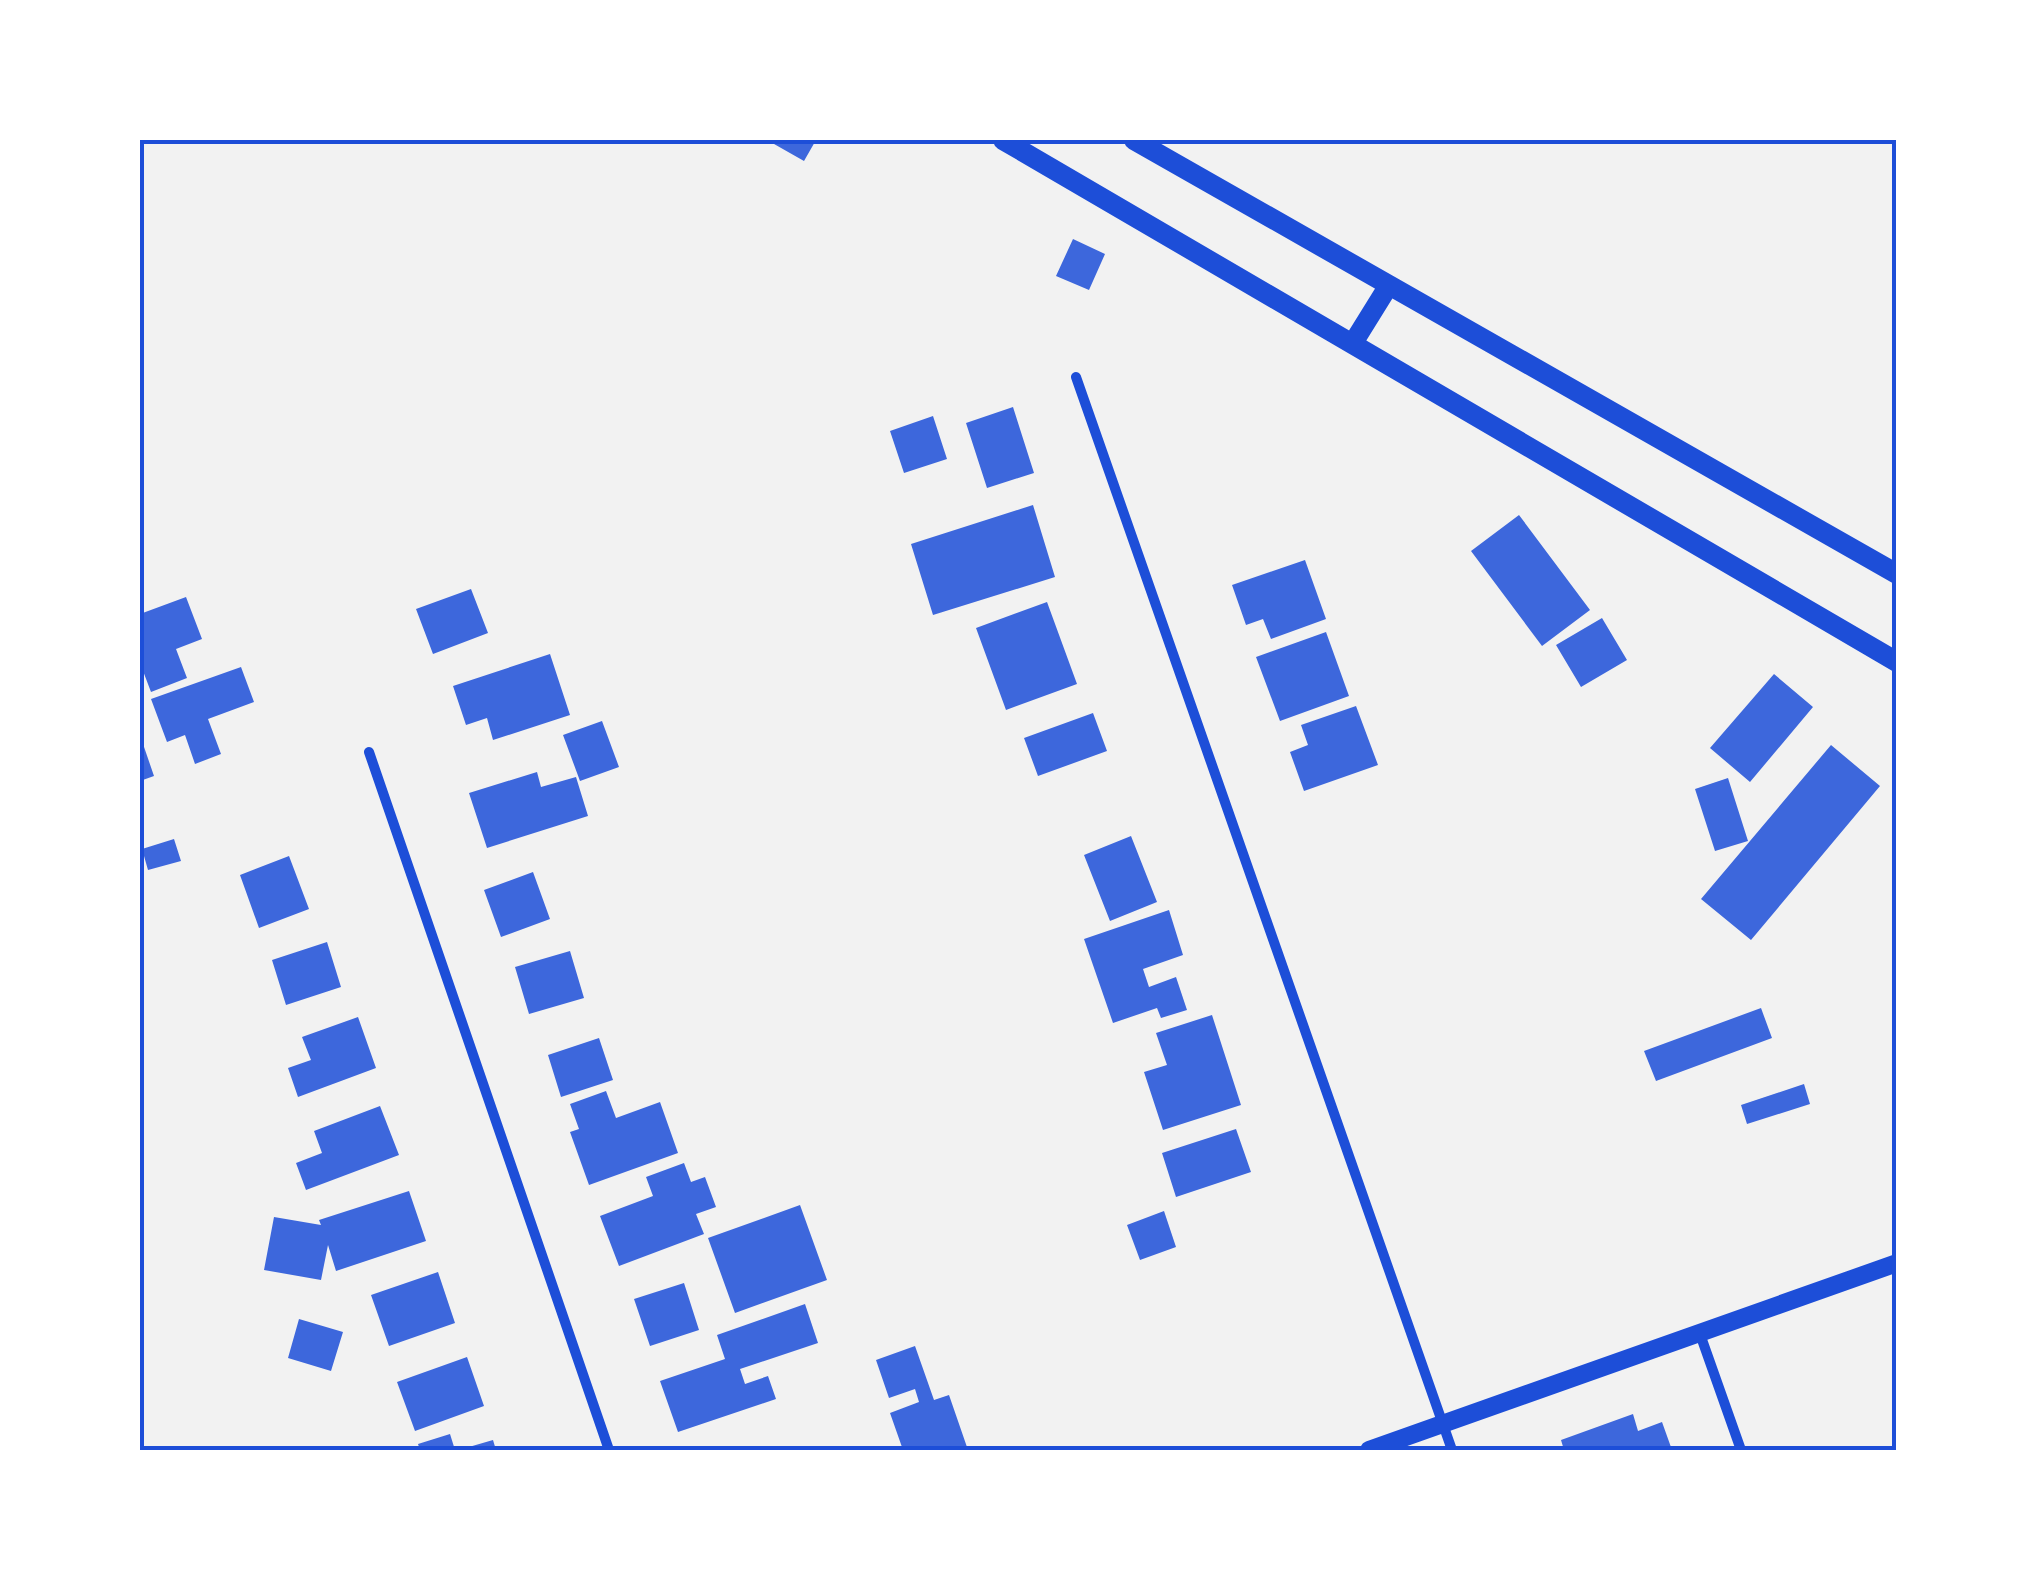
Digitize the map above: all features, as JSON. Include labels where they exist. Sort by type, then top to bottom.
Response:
[{"type":"main road","points":[[1134,140],[1897,574]]},
{"type":"main road","points":[[1017,144],[1897,662]]},
{"type":"main road","points":[[1353,343],[1389,286]]},
{"type":"street","points":[[1076,377],[1452,1450]]},
{"type":"street","points":[[369,752],[608,1450]]},
{"type":"street","points":[[1369,1450],[1897,1263]]},
{"type":"street","points":[[1700,1334],[1741,1450]]},
{"type":"building","points":[[767,140],[816,140],[804,161]]},
{"type":"building","points":[[1073,239],[1105,254],[1089,290],[1056,276]]},
{"type":"building","points":[[1013,407],[1034,473],[987,488],[966,423]]},
{"type":"building","points":[[933,416],[947,459],[904,473],[890,431]]},
{"type":"building","points":[[1033,505],[1055,577],[933,615],[911,544]]},
{"type":"building","points":[[1519,515],[1590,610],[1542,646],[1471,551]]},
{"type":"building","points":[[1305,560],[1326,619],[1271,639],[1263,619],[1246,625],[1232,585]]},
{"type":"building","points":[[471,589],[488,633],[433,654],[416,609]]},
{"type":"building","points":[[186,597],[202,639],[176,649],[187,678],[151,692],[140,663],[140,614]]},
{"type":"building","points":[[1047,602],[1077,684],[1006,710],[976,628]]},
{"type":"building","points":[[1602,618],[1627,660],[1581,687],[1556,645]]},
{"type":"building","points":[[1326,632],[1349,696],[1280,721],[1256,657]]},
{"type":"building","points":[[550,654],[570,715],[493,740],[487,718],[466,725],[453,686]]},
{"type":"building","points":[[241,667],[254,702],[208,719],[221,754],[195,764],[185,735],[167,742],[151,699]]},
{"type":"building","points":[[1774,674],[1813,707],[1750,782],[1710,748]]},
{"type":"building","points":[[1356,706],[1378,765],[1304,791],[1290,752],[1308,745],[1301,725]]},
{"type":"building","points":[[1093,713],[1107,751],[1038,776],[1024,738]]},
{"type":"building","points":[[602,721],[619,767],[580,781],[563,735]]},
{"type":"building","points":[[143,744],[154,776],[140,781],[140,745]]},
{"type":"building","points":[[1831,745],[1880,786],[1751,940],[1701,899]]},
{"type":"building","points":[[537,772],[541,787],[576,777],[588,816],[487,848],[469,793]]},
{"type":"building","points":[[1728,778],[1748,841],[1715,851],[1695,789]]},
{"type":"building","points":[[1131,836],[1157,902],[1110,921],[1084,855]]},
{"type":"building","points":[[174,839],[181,861],[148,870],[142,849]]},
{"type":"building","points":[[289,856],[309,909],[259,928],[240,875]]},
{"type":"building","points":[[533,872],[550,919],[501,937],[484,890]]},
{"type":"building","points":[[1169,910],[1183,955],[1143,969],[1149,987],[1176,977],[1187,1010],[1161,1018],[1157,1008],[1113,1023],[1084,939]]},
{"type":"building","points":[[327,942],[341,987],[286,1005],[272,960]]},
{"type":"building","points":[[570,951],[584,998],[529,1014],[515,967]]},
{"type":"building","points":[[1761,1008],[1772,1038],[1656,1081],[1644,1051]]},
{"type":"building","points":[[1212,1015],[1241,1105],[1163,1130],[1144,1072],[1167,1065],[1156,1033]]},
{"type":"building","points":[[358,1017],[376,1068],[298,1097],[288,1068],[311,1060],[302,1037]]},
{"type":"building","points":[[599,1038],[613,1080],[561,1097],[548,1055]]},
{"type":"building","points":[[1804,1084],[1810,1104],[1747,1124],[1741,1105]]},
{"type":"building","points":[[606,1091],[616,1118],[660,1102],[678,1153],[589,1185],[570,1132],[579,1129],[570,1104]]},
{"type":"building","points":[[380,1106],[399,1155],[306,1190],[296,1163],[322,1153],[314,1131]]},
{"type":"building","points":[[1236,1129],[1251,1172],[1176,1197],[1162,1153]]},
{"type":"building","points":[[684,1163],[691,1182],[705,1177],[716,1207],[696,1214],[704,1234],[619,1266],[600,1216],[653,1196],[646,1177]]},
{"type":"building","points":[[409,1191],[426,1241],[336,1271],[328,1245],[321,1280],[264,1270],[274,1217],[321,1225],[319,1220]]},
{"type":"building","points":[[800,1205],[827,1280],[735,1313],[708,1238]]},
{"type":"building","points":[[1164,1211],[1176,1247],[1140,1260],[1127,1225]]},
{"type":"building","points":[[438,1272],[455,1323],[389,1346],[371,1295]]},
{"type":"building","points":[[684,1283],[699,1330],[650,1346],[634,1299]]},
{"type":"building","points":[[805,1304],[818,1343],[740,1369],[745,1384],[768,1376],[776,1399],[678,1432],[660,1381],[725,1359],[717,1335]]},
{"type":"building","points":[[299,1319],[343,1332],[331,1371],[288,1358]]},
{"type":"building","points":[[915,1346],[934,1400],[949,1395],[968,1450],[903,1450],[890,1413],[919,1402],[915,1389],[889,1398],[876,1360]]},
{"type":"building","points":[[467,1357],[484,1406],[415,1431],[397,1382]]},
{"type":"building","points":[[1633,1414],[1638,1431],[1662,1422],[1672,1450],[1564,1450],[1561,1440]]},
{"type":"building","points":[[450,1434],[455,1450],[420,1450],[418,1444]]},
{"type":"building","points":[[493,1440],[496,1450],[462,1450],[462,1449]]}]
